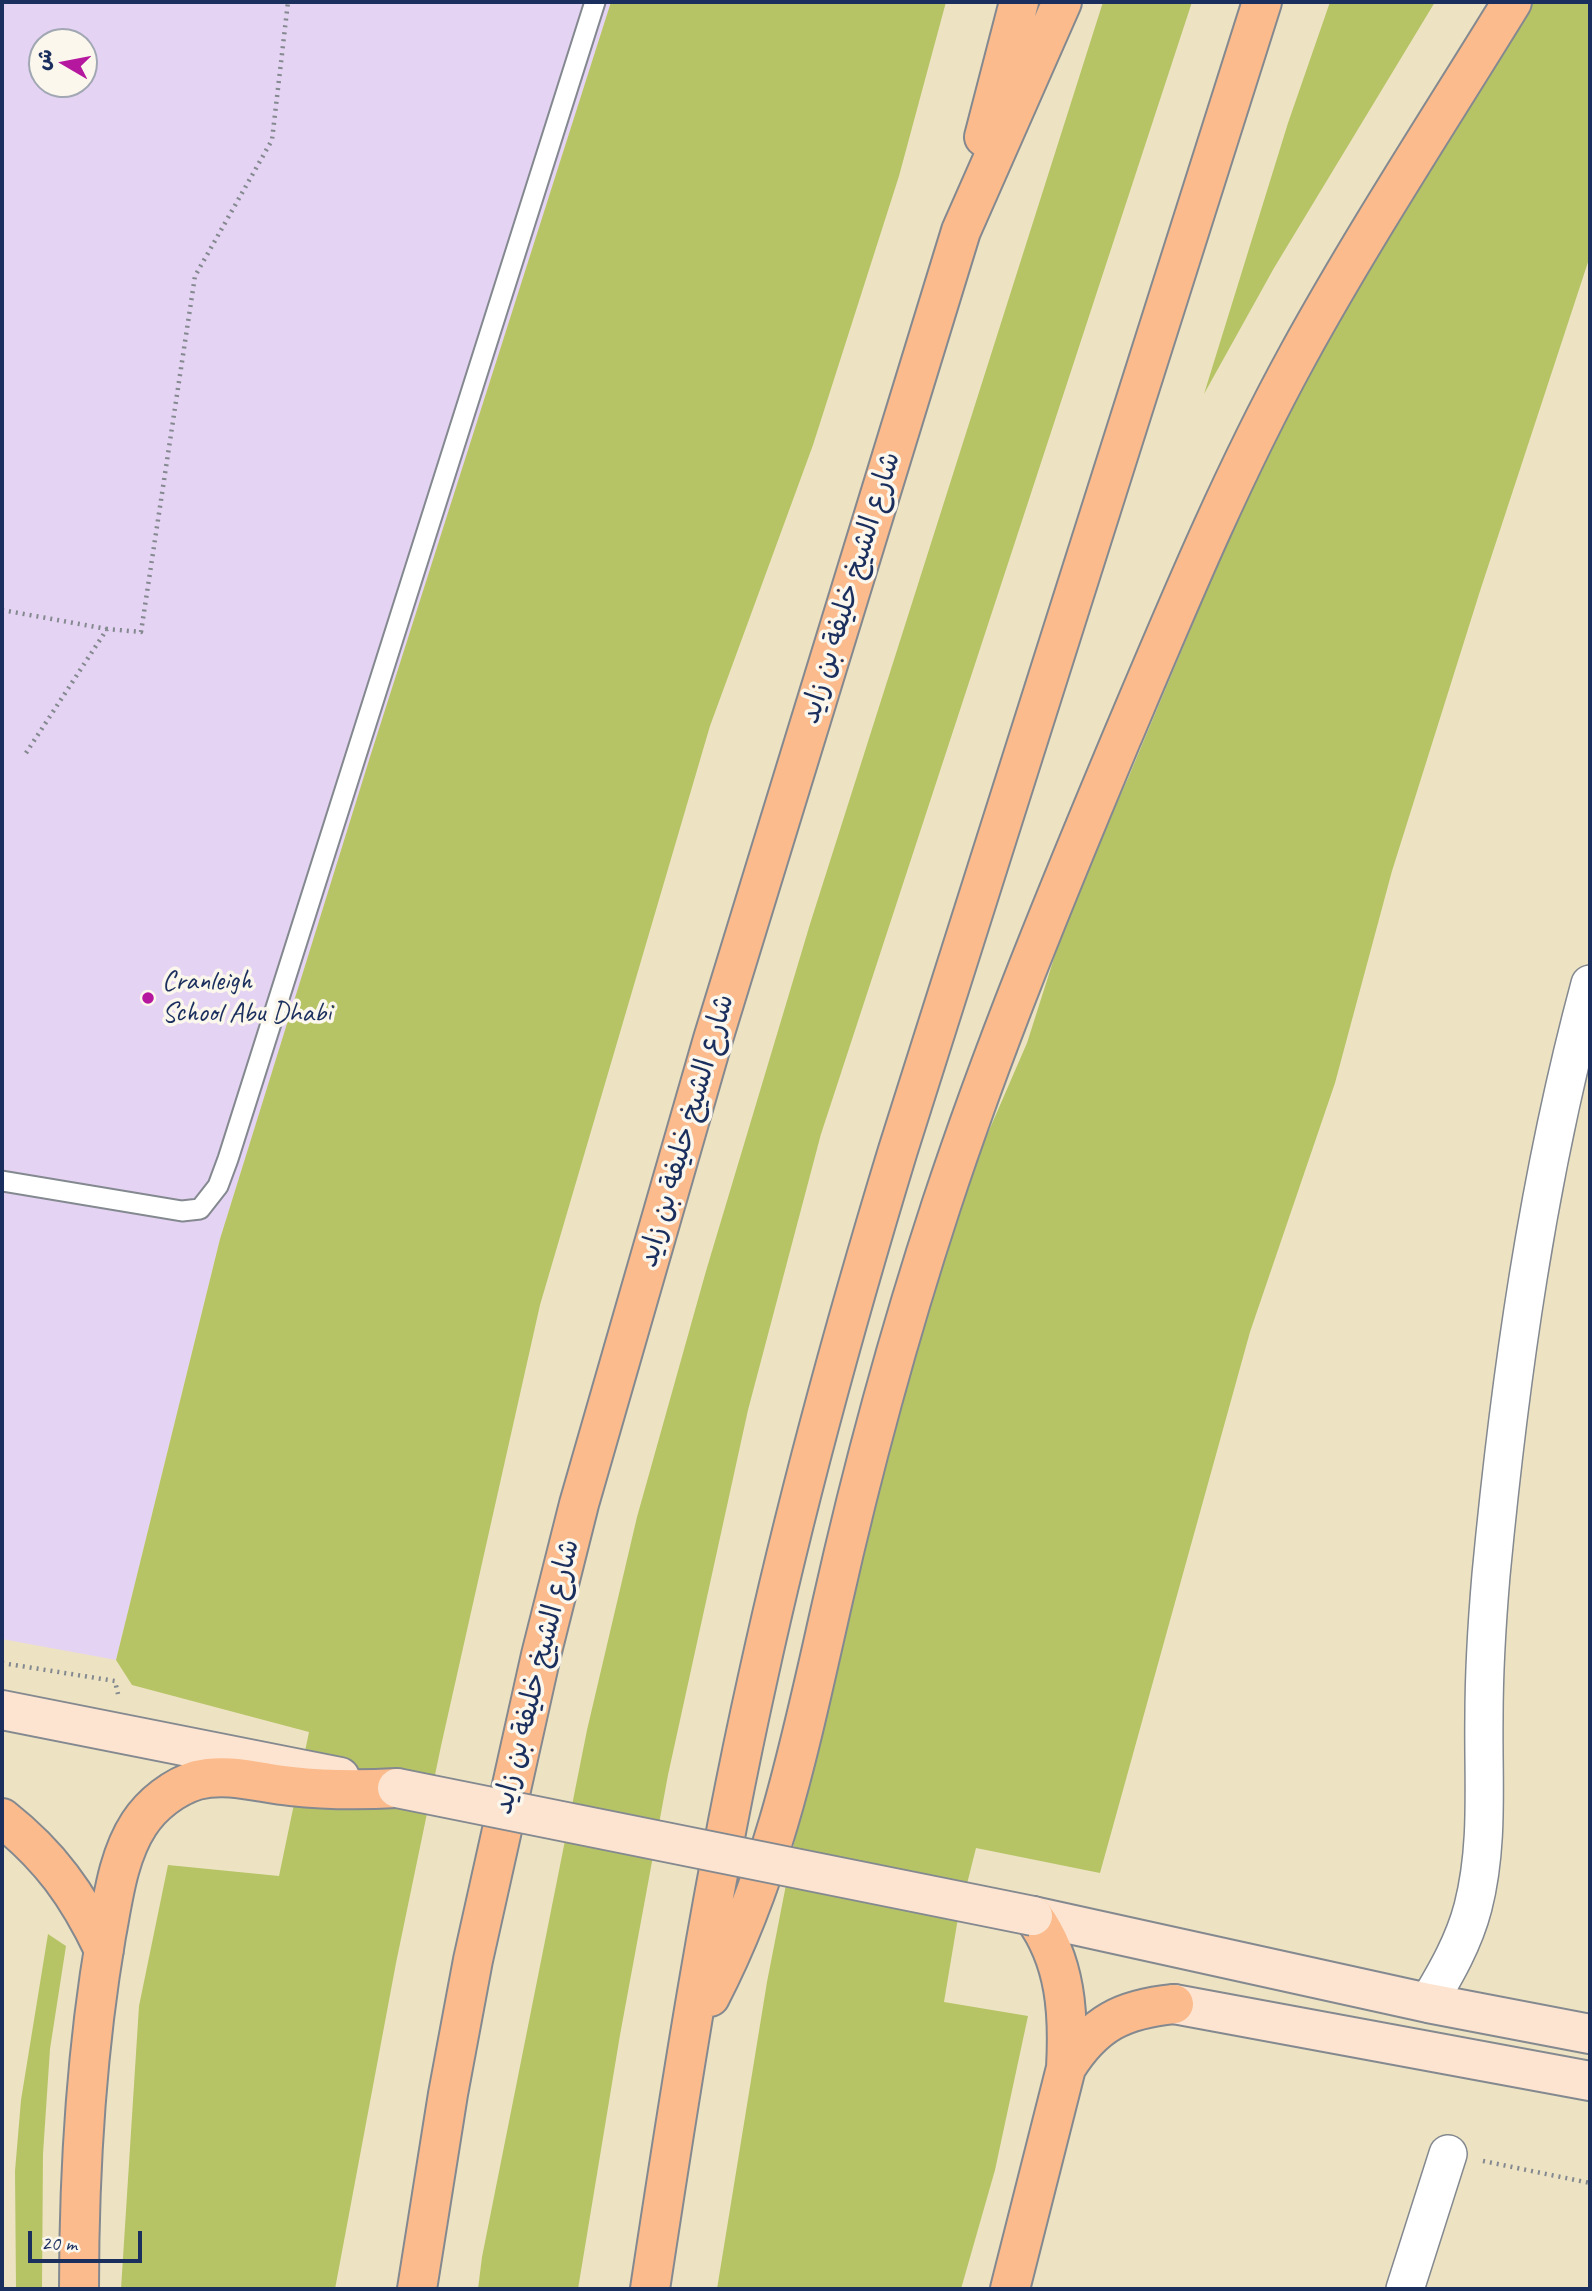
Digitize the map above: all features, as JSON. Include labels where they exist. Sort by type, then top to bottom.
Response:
[{"type":"highway","points":[[961,231],[1019,2]]},
{"type":"highway","name":"شارع الشيخ خليفة بن زايد","points":[[417,2289],[448,2094],[479,1933],[541,1655],[579,1504],[713,1039],[961,231],[1062,2]]},
{"type":"highway","points":[[650,2289],[721,1857],[757,1678],[845,1324],[1262,2]]},
{"type":"highway","points":[[1232,95],[1289,2]]},
{"type":"highway","points":[[690,2036],[741,1931],[781,1820],[797,1764],[855,1505],[899,1343],[940,1207],[997,1050],[1092,811],[1190,578],[1261,426],[1313,329],[1512,2]]},
{"type":"highway","points":[[79,2289],[80,2203],[87,2072],[114,1891],[124,1857],[139,1825],[157,1803],[179,1787],[217,1777],[326,1789],[397,1788]]},
{"type":"highway","points":[[2,1818],[28,1840],[66,1882],[90,1920],[104,1950]]},
{"type":"highway","points":[[1010,2289],[1066,2068],[1068,2026],[1063,1985],[1052,1948],[1032,1916]]},
{"type":"highway","points":[[1066,2068],[1080,2046],[1100,2028],[1123,2015],[1149,2006],[1174,2004]]},
{"type":"street","points":[[1428,2003],[1461,1941],[1481,1869],[1485,1829],[1483,1719],[1486,1648],[1497,1517],[1512,1399],[1552,1147],[1590,984]]},
{"type":"street","points":[[2,1710],[1032,1916],[1428,2003],[1590,2034]]},
{"type":"street","points":[[1174,2004],[1590,2081]]},
{"type":"street","points":[[1405,2289],[1448,2154]]},
{"type":"lane","points":[[2,1181],[182,1212],[200,1209],[218,1186],[595,2]]},
{"type":"path","points":[[2,610],[107,629],[141,632],[195,276],[272,140],[288,2]]},
{"type":"path","points":[[26,753],[107,629]]},
{"type":"path","points":[[1448,2154],[1590,2182]]},
{"type":"shaded area","name":"Cranleigh School Abu Dhabi","points":[[2,2],[611,2],[370,757],[220,1239],[116,1660],[2,1639]]},
{"type":"green space","points":[[611,2],[946,2],[899,176],[813,445],[710,726],[540,1305],[441,1746],[396,1963],[335,2289],[121,2289],[139,2006],[168,1865],[279,1876],[309,1732],[132,1685],[116,1660],[220,1239],[370,757]]},
{"type":"green space","points":[[1103,2],[1192,2],[821,1134],[748,1410],[668,1775],[620,2035],[578,2289],[478,2289],[482,2257],[587,1730],[637,1517],[706,1271],[810,924]]},
{"type":"green space","points":[[1330,2],[1435,2],[1274,268],[1204,394],[1288,123]]},
{"type":"green space","points":[[1531,2],[1590,2],[1590,256],[1392,871],[1335,1083],[1250,1332],[1100,1873],[976,1848],[957,1924],[944,2002],[1028,2016],[995,2170],[961,2289],[717,2289],[767,1982],[817,1726],[875,1468],[974,1165],[1027,1043],[1070,908],[1129,776],[1238,516],[1335,324]]},
{"type":"green space","points":[[48,1934],[66,1946],[50,2049],[43,2154],[42,2289],[16,2289],[15,2171],[21,2100]]},
{"type":"place","name":"Cranleigh School Abu Dhabi","points":[[148,998]]}]
